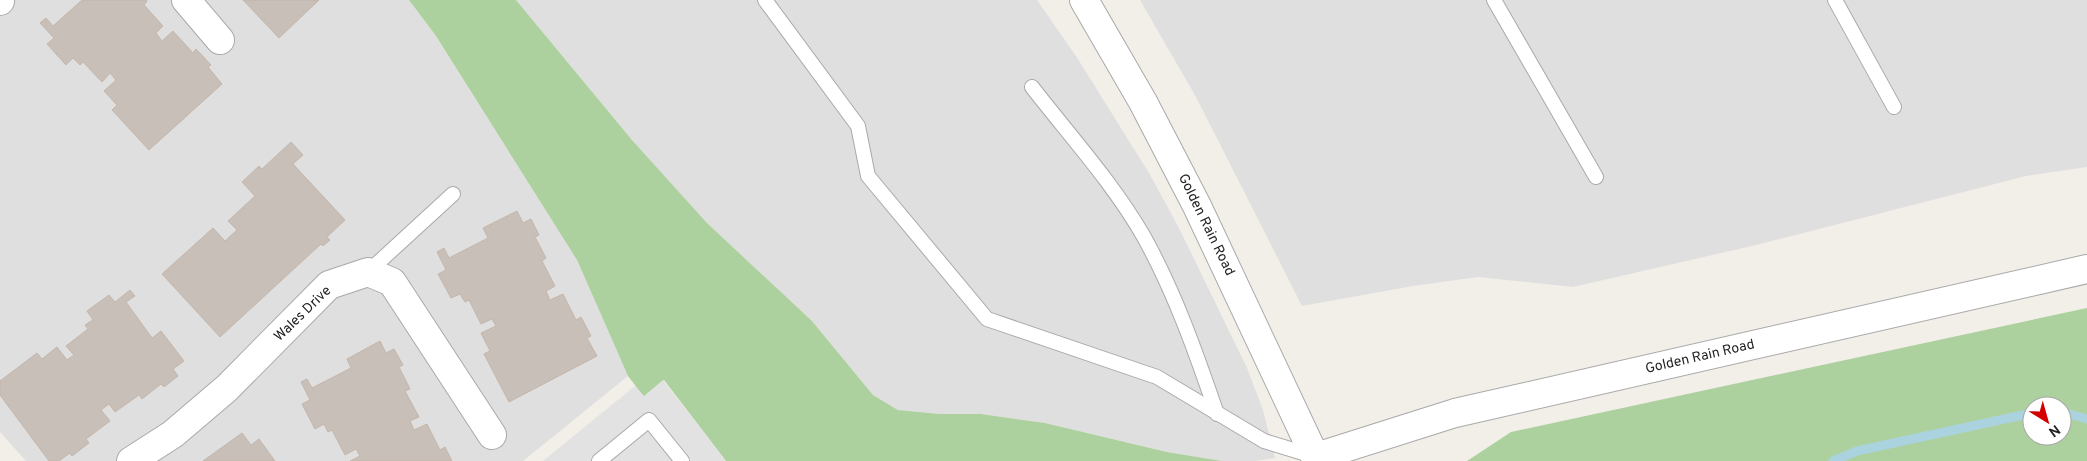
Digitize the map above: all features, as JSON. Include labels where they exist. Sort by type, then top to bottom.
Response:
[{"type":"street","points":[[186,0],[220,40]]},
{"type":"street","name":"Golden Rain Road","points":[[1084,0],[1143,102],[1197,206],[1316,459],[1455,413],[2087,269]]},
{"type":"street","points":[[368,272],[392,282],[492,435]]},
{"type":"street","name":"Wales Drive","points":[[130,461],[173,434],[227,388],[329,286],[368,272]]},
{"type":"lane","points":[[765,0],[858,126],[868,176],[987,319],[1157,377],[1264,441],[1316,459]]},
{"type":"lane","points":[[1494,0],[1596,177]]},
{"type":"lane","points":[[1835,0],[1894,107]]},
{"type":"lane","points":[[1032,87],[1118,197],[1144,237],[1190,335],[1217,414]]},
{"type":"lane","points":[[368,272],[454,194]]},
{"type":"lane","points":[[599,461],[649,420],[682,461]]},
{"type":"shaded area","points":[[0,0],[409,0],[436,36],[577,260],[628,376],[523,461],[26,461],[0,432]]},
{"type":"shaded area","points":[[516,0],[1037,0],[1076,56],[1149,173],[1179,228],[1247,368],[1263,410],[1275,458],[1255,461],[1222,461],[1167,452],[1045,423],[981,414],[940,414],[898,410],[873,395],[812,321],[707,223],[632,140]]},
{"type":"shaded area","points":[[1140,0],[2087,0],[2087,167],[2026,176],[1756,245],[1573,287],[1478,277],[1413,286],[1302,306],[1196,97]]},
{"type":"shaded area","points":[[663,380],[726,461],[543,461],[635,386],[644,396]]},
{"type":"green space","points":[[409,0],[516,0],[632,140],[707,223],[812,321],[873,395],[898,410],[940,414],[981,414],[1045,423],[1167,452],[1222,461],[726,461],[664,380],[644,397],[628,376],[577,260],[436,36]]},
{"type":"green space","points":[[2087,308],[2087,461],[1467,461],[1511,432]]},
{"type":"building","points":[[82,0],[146,0],[144,5],[163,26],[156,33],[162,41],[173,31],[193,53],[196,49],[211,65],[208,67],[222,84],[149,150],[112,110],[117,105],[104,91],[116,80],[110,73],[102,82],[83,62],[80,65],[73,58],[66,65],[47,44],[54,38],[40,23],[46,18],[53,26]]},
{"type":"building","points":[[243,0],[319,0],[279,38]]},
{"type":"building","points":[[291,142],[303,155],[293,164],[345,220],[327,237],[330,240],[323,246],[321,244],[220,337],[162,274],[213,228],[225,241],[237,230],[228,221],[255,196],[242,182],[259,166],[262,169]]},
{"type":"building","points":[[517,211],[523,223],[531,219],[539,235],[535,237],[546,258],[542,261],[555,286],[546,291],[550,300],[563,294],[576,320],[581,317],[591,336],[587,338],[597,356],[509,402],[484,354],[490,351],[481,333],[496,326],[492,319],[481,324],[469,300],[465,302],[460,294],[451,298],[438,274],[446,270],[437,252],[444,248],[449,258],[488,238],[483,228]]},
{"type":"building","points":[[130,290],[135,296],[126,302],[152,338],[161,331],[184,361],[173,369],[178,376],[164,387],[161,384],[142,399],[139,395],[115,412],[109,404],[101,410],[110,421],[86,439],[89,443],[72,456],[70,453],[59,461],[49,461],[0,395],[0,381],[37,353],[42,359],[57,347],[67,360],[74,355],[66,346],[88,329],[85,325],[93,320],[87,311],[109,295],[115,302]]},
{"type":"building","points":[[380,341],[386,353],[394,349],[403,365],[399,367],[410,389],[405,391],[419,417],[410,421],[414,430],[427,424],[440,450],[445,447],[452,461],[350,461],[360,456],[356,449],[345,455],[332,430],[328,432],[324,424],[315,429],[302,404],[310,400],[301,382],[307,379],[312,388],[351,368],[347,359]]},
{"type":"building","points":[[242,433],[251,445],[259,439],[275,461],[203,461]]},
{"type":"waterway","points":[[1833,461],[1857,451],[2022,415]]},
{"type":"waterway","points":[[2072,415],[2087,419]]}]
